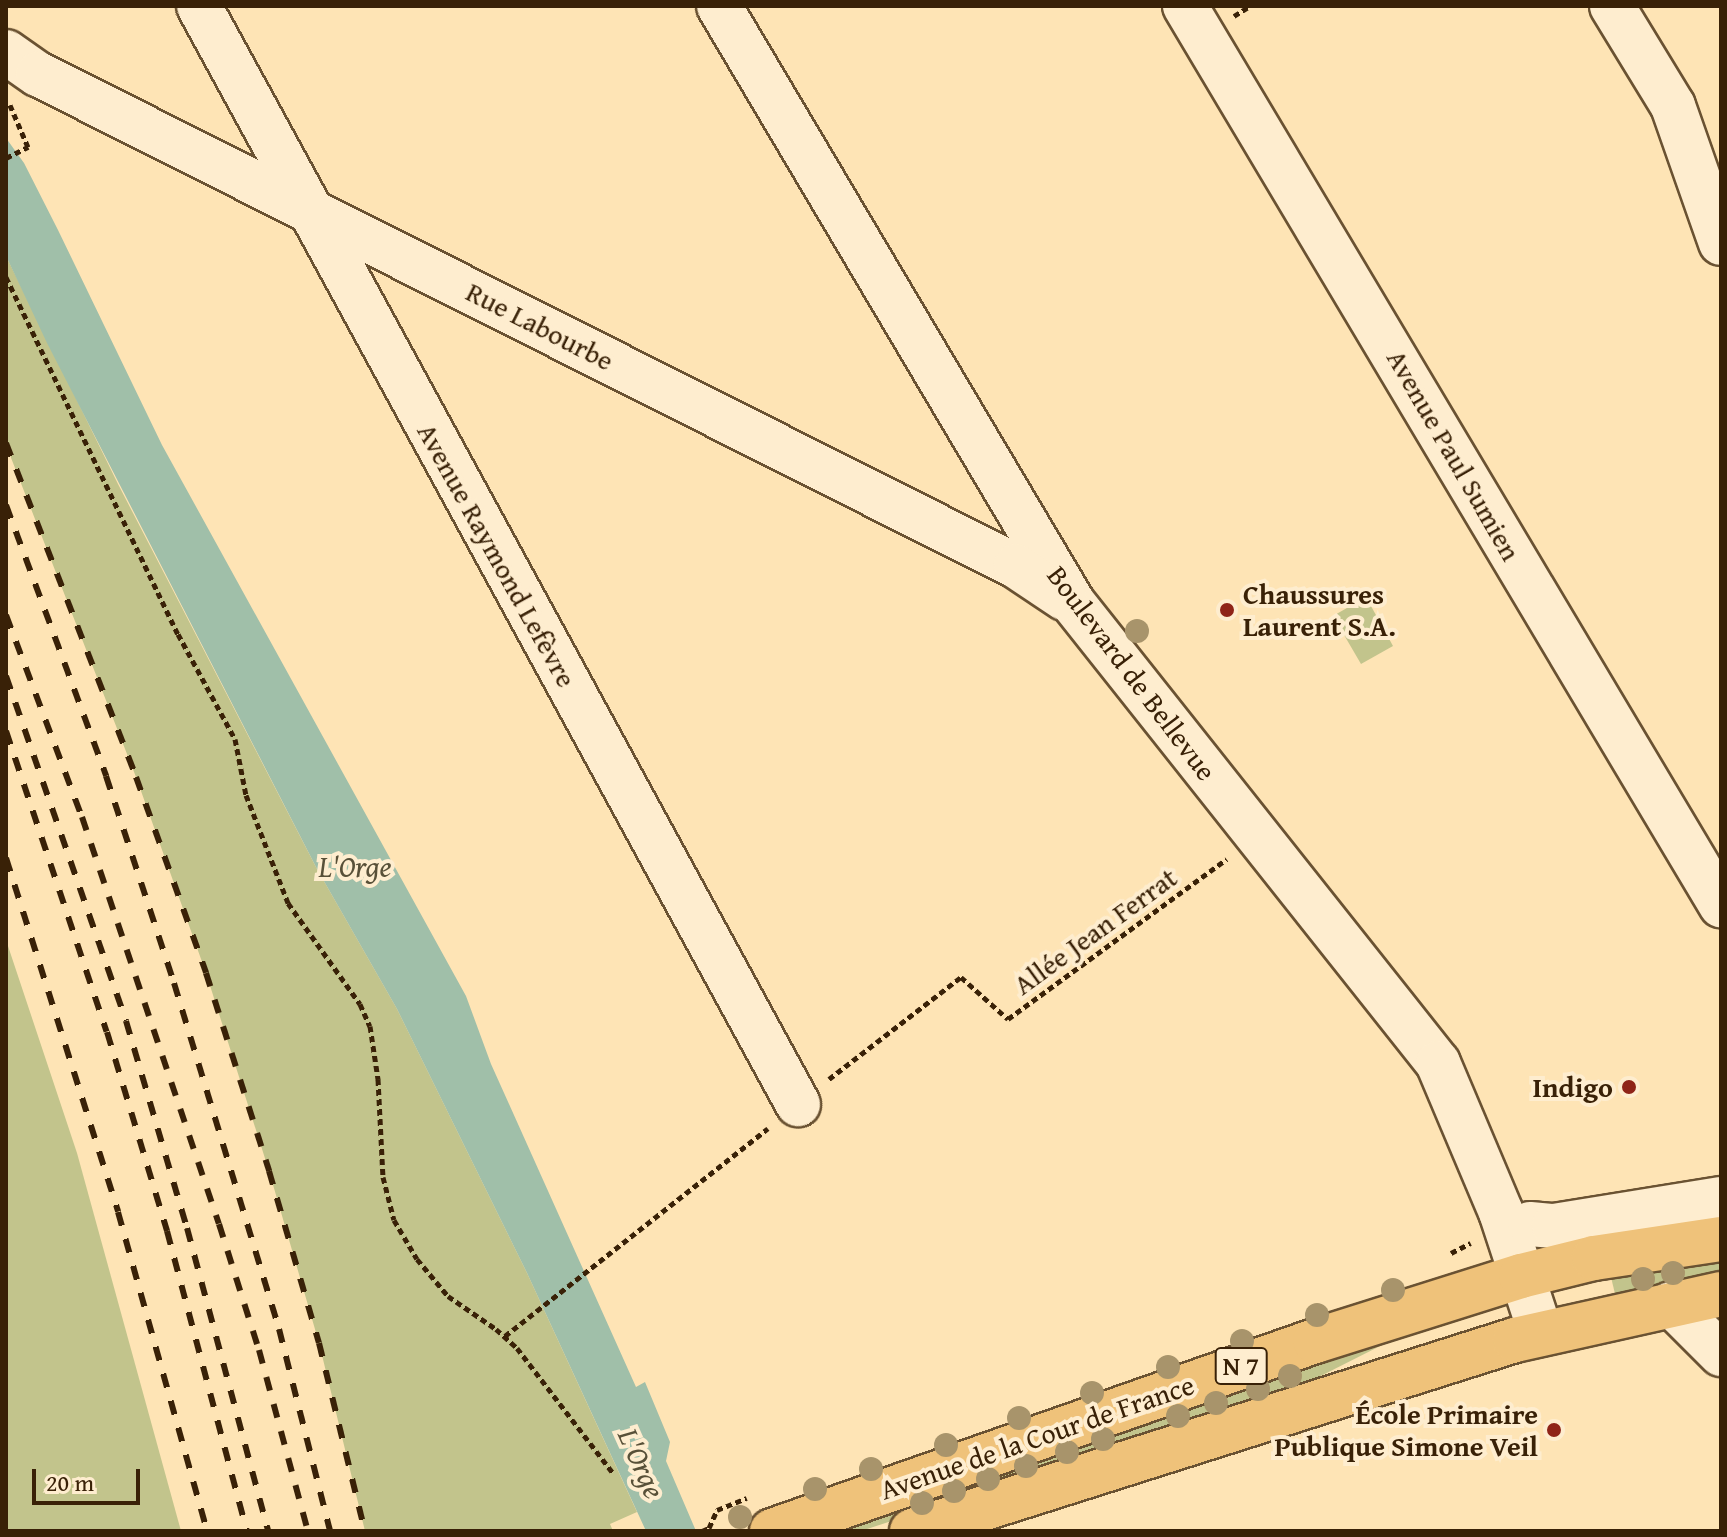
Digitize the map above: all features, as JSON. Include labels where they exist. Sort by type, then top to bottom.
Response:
[{"type":"main road","name":"Avenue de la Cour de France","points":[[772,1531],[1287,1351],[1521,1276],[1594,1258],[1721,1239]]},
{"type":"main road","name":"Avenue de la Cour de France","points":[[912,1531],[1250,1421],[1541,1334],[1721,1294]]},
{"type":"street","name":"Avenue Raymond Lefèvre","points":[[199,6],[798,1104]]},
{"type":"street","name":"Boulevard de Bellevue","points":[[719,6],[1073,603],[1438,1063],[1501,1212],[1541,1334]]},
{"type":"street","name":"Avenue Paul Sumien","points":[[1185,6],[1721,905]]},
{"type":"street","points":[[1612,6],[1673,106],[1721,243]]},
{"type":"street","name":"Rue Labourbe","points":[[6,52],[38,74],[1016,566],[1073,603]]},
{"type":"street","points":[[1530,1224],[1554,1226],[1721,1199]]},
{"type":"street","points":[[1671,1304],[1721,1354]]},
{"type":"path","points":[[6,158],[28,147],[8,98]]},
{"type":"path","points":[[6,277],[178,634],[235,739],[246,795],[288,903],[360,1004],[370,1026],[378,1079],[383,1177],[394,1220],[417,1259],[448,1296],[505,1336],[613,1473]]},
{"type":"path","name":"Allée Jean Ferrat","points":[[961,977],[1008,1019],[1257,837]]},
{"type":"path","points":[[505,1336],[597,1264]]},
{"type":"path","points":[[702,1531],[709,1528],[717,1510]]},
{"type":"green space","points":[[6,256],[118,484],[317,869],[397,1009],[527,1273],[637,1512],[610,1524],[613,1531],[365,1531],[319,1343],[269,1171],[206,973],[136,777],[6,445]]},
{"type":"green space","points":[[1366,597],[1393,646],[1361,664],[1333,616]]},
{"type":"green space","points":[[6,940],[77,1153],[181,1531],[6,1531]]},
{"type":"green space","points":[[1721,1255],[1721,1277],[1616,1298],[1610,1273]]},
{"type":"green space","points":[[1388,1336],[1390,1341],[1295,1389],[861,1531],[816,1531]]},
{"type":"water","name":"L'Orge","points":[[6,138],[24,163],[162,445],[466,996],[491,1064],[636,1387],[645,1382],[670,1442],[666,1461],[696,1531],[646,1531],[527,1273],[397,1009],[317,869],[47,343],[6,256]]},
{"type":"railway","points":[[6,443],[136,777],[206,973],[269,1171],[319,1343],[365,1531]]},
{"type":"railway","points":[[6,505],[106,776],[174,983],[279,1329],[330,1531]]},
{"type":"railway","points":[[6,615],[82,817],[219,1224],[259,1350],[308,1531]]},
{"type":"railway","points":[[6,676],[126,1021],[187,1228],[268,1531]]},
{"type":"railway","points":[[6,731],[107,1032],[167,1231],[247,1531]]},
{"type":"railway","points":[[6,858],[118,1212],[207,1531]]},
{"type":"place","name":"Chaussures Laurent S.A.","points":[[1227,610]]},
{"type":"place","name":"Indigo","points":[[1629,1087]]},
{"type":"place","name":"École Primaire Publique Simone Veil","points":[[1554,1430]]}]
